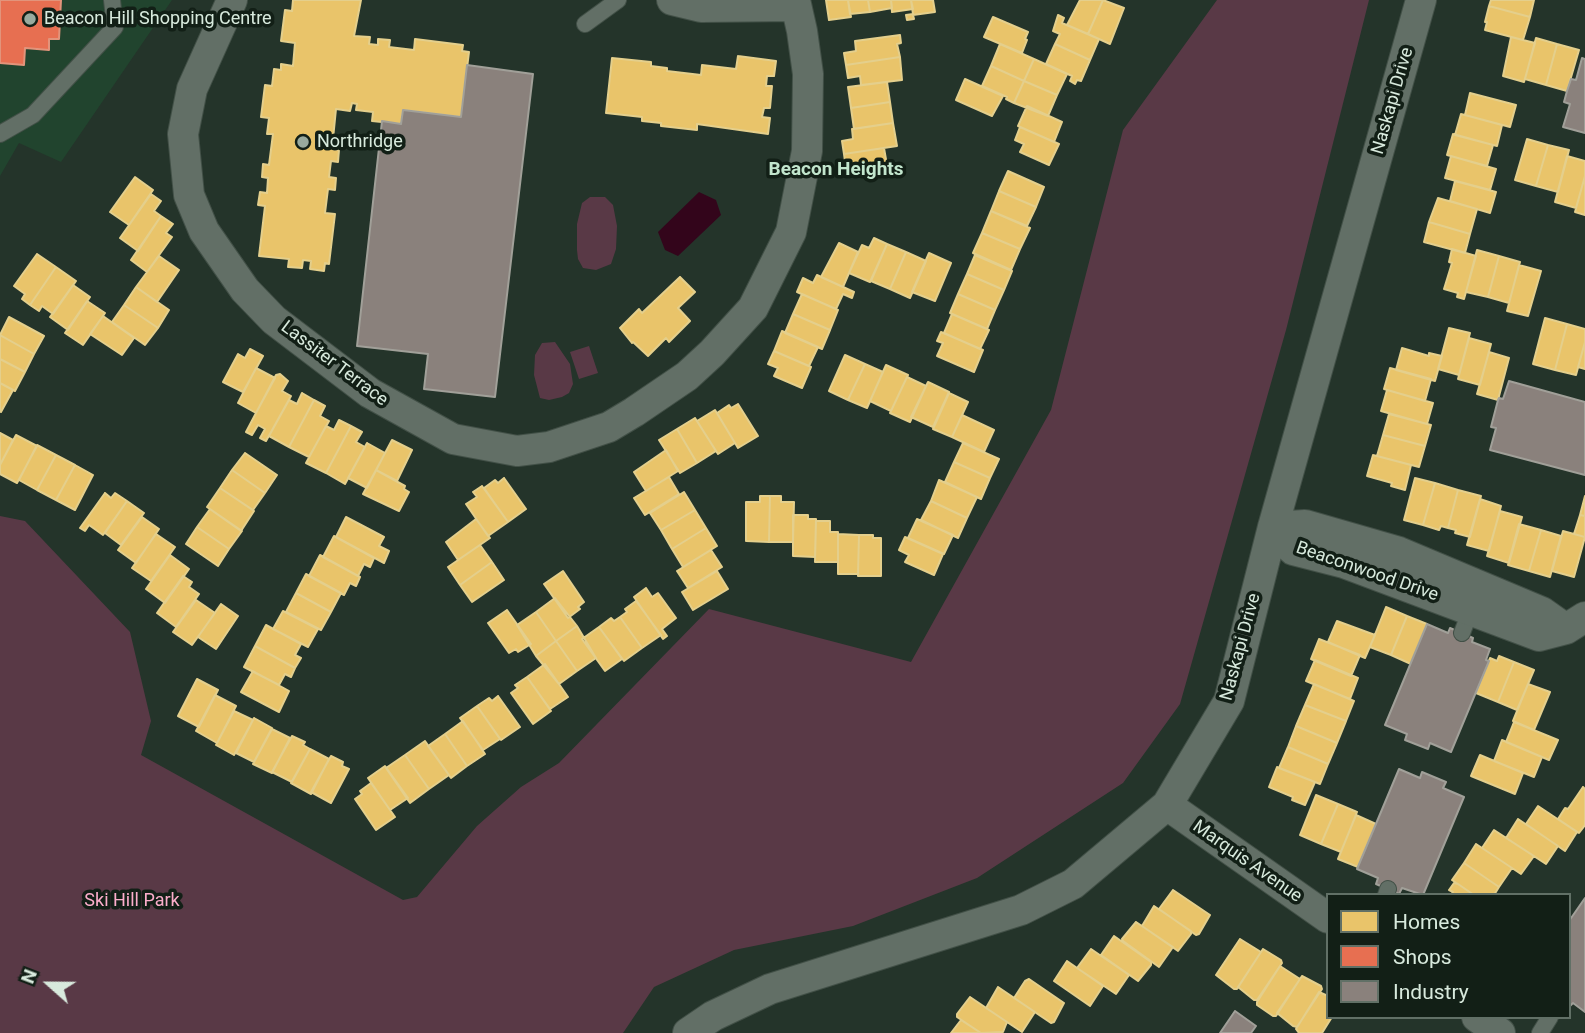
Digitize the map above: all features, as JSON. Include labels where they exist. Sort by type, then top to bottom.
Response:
[{"type":"street","name":"Lassiter Terrace","points":[[232,0],[192,89],[183,134],[190,195],[204,232],[245,290],[274,320],[370,393],[453,439],[517,451],[550,447],[609,427],[634,412],[687,376],[752,309],[791,232],[807,151],[808,74],[796,3]]},
{"type":"street","points":[[671,0],[701,7],[796,3]]},
{"type":"street","name":"Naskapi Drive","points":[[688,1033],[713,1016],[770,989],[1021,910],[1073,884],[1167,805],[1229,701],[1273,527],[1421,0]]},
{"type":"street","name":"Beaconwood Drive","points":[[1273,527],[1305,525],[1399,552],[1542,612],[1575,623]]},
{"type":"street","name":"Beaconwood Drive","points":[[1273,527],[1293,550],[1344,563],[1467,621],[1539,636],[1575,623]]},
{"type":"street","name":"Marquis Avenue","points":[[1167,805],[1326,917]]},
{"type":"street","points":[[1480,1019],[1500,1033]]},
{"type":"lane","points":[[0,134],[33,115],[115,27],[112,0]]},
{"type":"lane","points":[[585,23],[618,0]]},
{"type":"shaded area","name":"Beacon Hill Shopping Centre","points":[[0,0],[172,0],[61,162],[19,143],[0,176]]},
{"type":"shaded area","points":[[699,192],[716,200],[721,215],[678,256],[665,250],[658,232]]},
{"type":"green space","name":"Ski Hill Park","points":[[1217,0],[1369,0],[1286,330],[1180,704],[1123,783],[977,878],[853,926],[734,950],[654,987],[623,1033],[0,1033],[0,516],[25,521],[130,632],[151,721],[141,755],[403,900],[417,897],[477,826],[521,787],[559,763],[709,609],[911,662],[1051,410],[1123,130]]},
{"type":"green space","points":[[590,197],[605,197],[613,205],[617,226],[616,249],[611,264],[596,270],[583,268],[577,250],[577,224],[582,203]]},
{"type":"green space","points":[[555,342],[570,364],[573,384],[569,393],[549,400],[540,398],[534,375],[535,355],[542,343]]},
{"type":"green space","points":[[589,346],[598,373],[579,379],[570,352]]},
{"type":"building: Homes","name":"Northridge","points":[[293,0],[361,0],[354,36],[370,37],[369,44],[378,45],[378,39],[390,40],[389,47],[414,50],[415,39],[463,45],[462,51],[469,52],[461,117],[403,110],[401,124],[372,121],[373,112],[356,110],[357,104],[352,103],[350,111],[336,109],[332,149],[339,150],[338,162],[331,161],[329,177],[336,178],[335,190],[328,189],[325,213],[335,214],[329,264],[325,263],[324,271],[310,269],[311,261],[303,260],[302,268],[288,267],[289,259],[259,256],[265,206],[258,205],[260,192],[267,193],[268,178],[262,177],[263,164],[269,165],[273,134],[267,134],[269,118],[261,117],[265,85],[272,86],[274,69],[281,70],[281,64],[293,66],[295,43],[281,41],[285,10],[292,11]]},
{"type":"building: Homes","points":[[826,0],[848,0],[851,17],[829,20]]},
{"type":"building: Homes","points":[[848,0],[868,0],[870,12],[850,14]]},
{"type":"building: Homes","points":[[868,0],[891,0],[892,8],[870,12]]},
{"type":"building: Homes","points":[[891,0],[911,0],[913,9],[892,12]]},
{"type":"building: Homes","points":[[911,0],[933,0],[935,12],[913,15],[914,19],[907,20],[906,15],[913,14]]},
{"type":"building: Homes","points":[[1080,0],[1103,0],[1088,34],[1067,25]]},
{"type":"building: Homes","points":[[1103,0],[1124,8],[1110,44],[1088,34]]},
{"type":"building: Homes","points":[[1491,0],[1534,0],[1530,17],[1489,6]]},
{"type":"building: Homes","points":[[1489,6],[1530,17],[1523,40],[1485,30]]},
{"type":"building: Homes","points":[[1058,15],[1064,18],[1062,23],[1099,39],[1090,60],[1055,44],[1060,34],[1053,31]]},
{"type":"building: Homes","points":[[993,17],[1028,32],[1022,53],[984,37]]},
{"type":"building: Homes","points":[[900,35],[901,43],[897,44],[900,57],[846,65],[844,53],[856,51],[855,41]]},
{"type":"building: Homes","points":[[1511,37],[1535,43],[1524,82],[1503,76]]},
{"type":"building: Homes","points":[[1536,38],[1557,44],[1546,85],[1525,79]]},
{"type":"building: Homes","points":[[1000,44],[1034,59],[1024,81],[991,66]]},
{"type":"building: Homes","points":[[1055,44],[1090,60],[1081,81],[1077,80],[1075,84],[1070,81],[1072,76],[1046,64]]},
{"type":"building: Homes","points":[[1557,44],[1579,50],[1567,91],[1546,85]]},
{"type":"building: Homes","points":[[738,56],[776,61],[774,76],[767,76],[766,86],[772,86],[770,108],[764,108],[762,117],[770,118],[768,134],[697,124],[697,130],[661,126],[661,123],[642,121],[642,117],[606,113],[612,58],[651,62],[651,66],[667,68],[667,71],[701,75],[702,65],[736,69]]},
{"type":"building: Homes","points":[[900,57],[902,80],[861,85],[860,76],[848,78],[846,65]]},
{"type":"building: Homes","points":[[1034,59],[1067,74],[1057,95],[1024,81]]},
{"type":"building: Homes","points":[[991,66],[1024,81],[1014,103],[982,86]]},
{"type":"building: Homes","points":[[965,79],[1003,96],[992,116],[956,100]]},
{"type":"building: Homes","points":[[1024,81],[1057,95],[1048,116],[1014,103]]},
{"type":"building: Homes","points":[[887,82],[890,102],[851,108],[848,87]]},
{"type":"building: Homes","points":[[1470,93],[1516,105],[1510,127],[1465,115]]},
{"type":"building: Homes","points":[[890,102],[893,123],[854,129],[851,108]]},
{"type":"building: Homes","points":[[1027,106],[1062,122],[1054,142],[1018,126]]},
{"type":"building: Homes","points":[[1461,114],[1502,125],[1497,146],[1455,135]]},
{"type":"building: Homes","points":[[893,123],[897,146],[844,154],[842,141],[853,139],[852,129]]},
{"type":"building: Homes","points":[[1020,127],[1059,144],[1049,165],[1020,152],[1024,144],[1015,140]]},
{"type":"building: Homes","points":[[1453,134],[1493,145],[1487,166],[1447,155]]},
{"type":"building: Homes","points":[[1527,139],[1548,145],[1536,186],[1515,180]]},
{"type":"building: Homes","points":[[1548,145],[1569,150],[1558,192],[1536,186]]},
{"type":"building: Homes","points":[[884,148],[888,171],[851,176],[849,168],[846,168],[844,154]]},
{"type":"building: Homes","points":[[1451,156],[1496,169],[1490,190],[1445,178]]},
{"type":"building: Homes","points":[[1567,156],[1585,161],[1585,176],[1576,208],[1555,202]]},
{"type":"building: Homes","points":[[1008,171],[1044,187],[1036,207],[999,191]]},
{"type":"building: Homes","points":[[1585,176],[1585,215],[1575,212]]},
{"type":"building: Homes","points":[[135,177],[153,190],[129,225],[110,212]]},
{"type":"building: Homes","points":[[1455,181],[1496,192],[1490,213],[1450,201]]},
{"type":"building: Homes","points":[[999,191],[1036,207],[1027,226],[991,211]]},
{"type":"building: Homes","points":[[151,194],[161,201],[154,211],[161,216],[138,251],[120,238]]},
{"type":"building: Homes","points":[[1438,198],[1477,209],[1470,234],[1429,222]]},
{"type":"building: Homes","points":[[991,211],[1030,228],[1020,249],[982,233]]},
{"type":"building: Homes","points":[[161,216],[173,224],[166,233],[172,237],[147,272],[131,260]]},
{"type":"building: Homes","points":[[1429,222],[1470,234],[1465,253],[1424,242]]},
{"type":"building: Homes","points":[[982,233],[1020,249],[1011,270],[973,253]]},
{"type":"building: Homes","points":[[874,238],[887,244],[870,282],[849,273],[862,245],[869,248]]},
{"type":"building: Homes","points":[[839,243],[858,252],[843,287],[821,277]]},
{"type":"building: Homes","points":[[887,244],[906,252],[890,289],[871,281]]},
{"type":"building: Homes","points":[[1452,249],[1476,256],[1464,299],[1457,297],[1458,293],[1444,289],[1452,263],[1449,262]]},
{"type":"building: Homes","points":[[1477,250],[1499,256],[1488,297],[1466,292]]},
{"type":"building: Homes","points":[[906,252],[926,261],[910,298],[890,289]]},
{"type":"building: Homes","points":[[929,253],[951,263],[935,301],[912,292]]},
{"type":"building: Homes","points":[[37,254],[56,267],[30,305],[22,299],[25,294],[14,286]]},
{"type":"building: Homes","points":[[975,255],[1012,271],[1004,290],[967,274]]},
{"type":"building: Homes","points":[[159,256],[179,270],[157,302],[136,287]]},
{"type":"building: Homes","points":[[1499,256],[1520,262],[1509,303],[1488,297]]},
{"type":"building: Homes","points":[[1519,265],[1541,271],[1528,316],[1507,311]]},
{"type":"building: Homes","points":[[56,267],[76,281],[53,314],[42,306],[39,311],[30,305]]},
{"type":"building: Homes","points":[[967,274],[1004,290],[995,310],[958,294]]},
{"type":"building: Homes","points":[[817,275],[854,292],[852,298],[843,294],[836,309],[797,292],[803,278],[813,283]]},
{"type":"building: Homes","points":[[680,277],[695,292],[678,308],[690,321],[669,342],[666,338],[648,356],[632,343],[620,328],[639,309],[642,313]]},
{"type":"building: Homes","points":[[73,285],[90,297],[68,330],[50,317]]},
{"type":"building: Homes","points":[[136,287],[169,310],[158,328],[124,305]]},
{"type":"building: Homes","points":[[802,294],[838,310],[830,330],[793,314]]},
{"type":"building: Homes","points":[[958,294],[995,310],[987,329],[950,313]]},
{"type":"building: Homes","points":[[87,301],[105,313],[83,345],[65,333]]},
{"type":"building: Homes","points":[[124,305],[158,328],[145,345],[112,322]]},
{"type":"building: Homes","points":[[793,314],[830,330],[822,349],[785,333]]},
{"type":"building: Homes","points":[[952,314],[989,330],[980,349],[944,333]]},
{"type":"building: Homes","points":[[103,316],[134,338],[122,355],[90,334]]},
{"type":"building: Homes","points":[[9,317],[44,336],[34,354],[0,335]]},
{"type":"building: Homes","points":[[1545,318],[1567,324],[1555,370],[1533,364]]},
{"type":"building: Homes","points":[[1567,324],[1585,329],[1585,342],[1576,375],[1555,370]]},
{"type":"building: Homes","points":[[1449,328],[1470,333],[1459,375],[1438,369]]},
{"type":"building: Homes","points":[[782,331],[818,347],[809,366],[774,351]]},
{"type":"building: Homes","points":[[941,332],[983,350],[974,372],[937,356],[943,343],[937,341]]},
{"type":"building: Homes","points":[[0,335],[34,354],[25,372],[0,359]]},
{"type":"building: Homes","points":[[1469,338],[1491,344],[1480,385],[1458,379]]},
{"type":"building: Homes","points":[[1585,342],[1585,369],[1578,367]]},
{"type":"building: Homes","points":[[1402,348],[1429,356],[1429,353],[1442,356],[1435,381],[1396,370]]},
{"type":"building: Homes","points":[[250,349],[263,356],[243,392],[223,382],[238,354],[245,358]]},
{"type":"building: Homes","points":[[774,351],[811,367],[802,388],[774,376],[778,368],[768,364]]},
{"type":"building: Homes","points":[[1489,352],[1509,358],[1498,400],[1477,394]]},
{"type":"building: Homes","points":[[845,355],[865,364],[848,400],[829,391]]},
{"type":"building: Homes","points":[[0,359],[25,372],[15,391],[0,383]]},
{"type":"building: Homes","points":[[865,364],[883,372],[867,408],[848,400]]},
{"type":"building: Homes","points":[[886,365],[908,375],[891,411],[870,401]]},
{"type":"building: Homes","points":[[256,368],[275,378],[256,413],[238,403]]},
{"type":"building: Homes","points":[[1390,368],[1431,379],[1425,401],[1384,389]]},
{"type":"building: Homes","points":[[280,374],[288,381],[282,391],[291,396],[266,441],[260,438],[265,429],[258,425],[252,435],[246,432],[276,375]]},
{"type":"building: Homes","points":[[907,377],[926,386],[910,422],[890,413]]},
{"type":"building: Homes","points":[[928,382],[949,392],[933,427],[911,417]]},
{"type":"building: Homes","points":[[0,383],[13,390],[1,412],[0,411]]},
{"type":"building: Homes","points":[[1387,390],[1433,403],[1427,424],[1381,411]]},
{"type":"building: Homes","points":[[302,393],[314,400],[289,447],[269,436],[289,400],[297,404]]},
{"type":"building: Homes","points":[[949,393],[968,402],[952,437],[933,429]]},
{"type":"building: Homes","points":[[314,400],[325,406],[320,416],[329,421],[309,457],[289,447]]},
{"type":"building: Homes","points":[[738,404],[758,436],[738,448],[717,413],[729,405],[731,408]]},
{"type":"building: Homes","points":[[715,410],[735,443],[718,454],[697,421]]},
{"type":"building: Homes","points":[[1389,414],[1431,425],[1425,446],[1383,435]]},
{"type":"building: Homes","points":[[962,415],[994,430],[984,452],[952,437]]},
{"type":"building: Homes","points":[[695,418],[716,451],[697,463],[677,429]]},
{"type":"building: Homes","points":[[339,420],[351,426],[326,473],[306,463],[326,426],[334,430]]},
{"type":"building: Homes","points":[[351,426],[362,432],[356,442],[365,447],[345,484],[326,473]]},
{"type":"building: Homes","points":[[677,429],[697,463],[680,473],[659,440]]},
{"type":"building: Homes","points":[[0,433],[13,440],[0,465]]},
{"type":"building: Homes","points":[[16,435],[37,446],[17,483],[0,474],[0,465]]},
{"type":"building: Homes","points":[[1383,435],[1425,446],[1419,467],[1377,456]]},
{"type":"building: Homes","points":[[392,440],[412,450],[397,481],[376,470]]},
{"type":"building: Homes","points":[[367,443],[385,453],[367,488],[348,478]]},
{"type":"building: Homes","points":[[963,443],[999,459],[990,478],[954,462]]},
{"type":"building: Homes","points":[[37,445],[56,455],[37,490],[19,480]]},
{"type":"building: Homes","points":[[666,450],[678,471],[646,491],[634,472]]},
{"type":"building: Homes","points":[[245,453],[277,475],[265,493],[232,470]]},
{"type":"building: Homes","points":[[56,455],[75,465],[56,500],[37,490]]},
{"type":"building: Homes","points":[[1373,455],[1411,465],[1405,490],[1367,476]]},
{"type":"building: Homes","points":[[954,462],[990,478],[981,499],[945,482]]},
{"type":"building: Homes","points":[[75,465],[93,475],[75,510],[56,500]]},
{"type":"building: Homes","points":[[232,470],[265,493],[253,510],[220,488]]},
{"type":"building: Homes","points":[[376,470],[405,486],[404,489],[409,492],[399,511],[363,494]]},
{"type":"building: Homes","points":[[669,477],[679,494],[645,515],[634,498]]},
{"type":"building: Homes","points":[[504,478],[526,509],[508,522],[484,488],[495,480],[498,483]]},
{"type":"building: Homes","points":[[1415,478],[1435,483],[1423,525],[1404,520]]},
{"type":"building: Homes","points":[[939,480],[977,497],[967,518],[931,501]]},
{"type":"building: Homes","points":[[1435,483],[1458,490],[1448,528],[1441,526],[1439,530],[1423,525]]},
{"type":"building: Homes","points":[[482,486],[508,522],[488,536],[466,504],[477,497],[473,492]]},
{"type":"building: Homes","points":[[220,488],[254,511],[241,531],[207,507]]},
{"type":"building: Homes","points":[[1458,490],[1481,496],[1470,537],[1448,528]]},
{"type":"building: Homes","points":[[684,492],[695,510],[661,530],[650,513]]},
{"type":"building: Homes","points":[[105,493],[111,498],[115,493],[127,501],[103,535],[89,525],[85,531],[80,528]]},
{"type":"building: Homes","points":[[760,496],[770,496],[769,542],[746,541],[746,502],[760,502]]},
{"type":"building: Homes","points":[[770,496],[781,496],[781,502],[794,502],[793,542],[769,542]]},
{"type":"building: Homes","points":[[1585,496],[1585,516],[1580,515]]},
{"type":"building: Homes","points":[[1480,499],[1501,506],[1489,551],[1467,545]]},
{"type":"building: Homes","points":[[127,501],[144,513],[121,545],[105,533]]},
{"type":"building: Homes","points":[[931,501],[967,518],[958,538],[921,520]]},
{"type":"building: Homes","points":[[210,509],[242,531],[229,549],[197,527]]},
{"type":"building: Homes","points":[[695,510],[706,528],[672,549],[661,530]]},
{"type":"building: Homes","points":[[1500,511],[1522,517],[1509,563],[1487,556]]},
{"type":"building: Homes","points":[[793,515],[808,515],[808,519],[816,519],[815,557],[793,556]]},
{"type":"building: Homes","points":[[1580,515],[1585,516],[1585,537],[1574,534]]},
{"type":"building: Homes","points":[[142,517],[159,529],[136,563],[118,550]]},
{"type":"building: Homes","points":[[346,517],[384,537],[379,546],[389,551],[384,563],[336,537]]},
{"type":"building: Homes","points":[[476,519],[490,538],[458,560],[446,542]]},
{"type":"building: Homes","points":[[917,519],[953,535],[944,554],[908,538]]},
{"type":"building: Homes","points":[[816,521],[830,521],[830,532],[838,532],[838,562],[815,562]]},
{"type":"building: Homes","points":[[1519,524],[1541,530],[1529,571],[1508,565]]},
{"type":"building: Homes","points":[[197,527],[229,549],[218,566],[186,544]]},
{"type":"building: Homes","points":[[706,528],[717,546],[683,567],[672,549]]},
{"type":"building: Homes","points":[[1541,530],[1561,536],[1550,577],[1529,571]]},
{"type":"building: Homes","points":[[1563,531],[1585,537],[1574,577],[1552,571]]},
{"type":"building: Homes","points":[[156,534],[175,547],[151,581],[132,568]]},
{"type":"building: Homes","points":[[838,534],[859,535],[858,574],[838,574]]},
{"type":"building: Homes","points":[[859,535],[881,538],[881,576],[858,576]]},
{"type":"building: Homes","points":[[334,536],[374,558],[370,567],[364,564],[358,576],[323,557]]},
{"type":"building: Homes","points":[[905,537],[943,554],[934,575],[905,562],[909,555],[899,550]]},
{"type":"building: Homes","points":[[480,545],[492,562],[460,585],[448,567]]},
{"type":"building: Homes","points":[[711,550],[722,567],[688,588],[677,571]]},
{"type":"building: Homes","points":[[170,555],[189,569],[165,603],[146,589]]},
{"type":"building: Homes","points":[[320,555],[360,577],[356,586],[350,583],[344,595],[309,576]]},
{"type":"building: Homes","points":[[492,562],[504,580],[472,602],[460,585]]},
{"type":"building: Homes","points":[[563,571],[584,602],[578,607],[580,609],[568,618],[544,584]]},
{"type":"building: Homes","points":[[717,571],[728,589],[693,610],[682,592]]},
{"type":"building: Homes","points":[[306,574],[341,593],[331,612],[296,593]]},
{"type":"building: Homes","points":[[183,576],[192,582],[189,587],[199,594],[176,627],[157,613]]},
{"type":"building: Homes","points":[[646,588],[652,597],[658,593],[676,618],[662,629],[667,636],[663,639],[634,597]]},
{"type":"building: Homes","points":[[296,593],[331,612],[321,630],[286,612]]},
{"type":"building: Homes","points":[[555,598],[577,626],[556,641],[536,612]]},
{"type":"building: Homes","points":[[196,600],[215,613],[192,645],[173,632]]},
{"type":"building: Homes","points":[[636,601],[661,635],[642,648],[620,617],[627,612],[625,609]]},
{"type":"building: Homes","points":[[221,604],[238,616],[216,649],[198,637]]},
{"type":"building: Homes","points":[[1386,607],[1407,616],[1391,655],[1370,647]]},
{"type":"building: Homes","points":[[507,610],[531,644],[518,652],[516,649],[509,653],[488,623]]},
{"type":"building: Homes","points":[[283,611],[318,629],[308,647],[273,629]]},
{"type":"building: Homes","points":[[536,612],[556,641],[536,656],[517,625]]},
{"type":"building: Homes","points":[[1407,616],[1427,624],[1411,664],[1391,655]]},
{"type":"building: Homes","points":[[620,617],[642,648],[624,661],[599,627],[611,618],[614,621]]},
{"type":"building: Homes","points":[[1337,621],[1375,635],[1365,658],[1328,642]]},
{"type":"building: Homes","points":[[266,625],[301,644],[295,655],[301,658],[295,668],[255,646]]},
{"type":"building: Homes","points":[[577,626],[596,658],[577,671],[556,641]]},
{"type":"building: Homes","points":[[599,627],[622,659],[605,671],[582,639]]},
{"type":"building: Homes","points":[[1319,639],[1360,655],[1351,676],[1311,659]]},
{"type":"building: Homes","points":[[556,641],[577,671],[559,684],[536,656]]},
{"type":"building: Homes","points":[[255,646],[295,668],[291,677],[285,674],[279,685],[244,667]]},
{"type":"building: Homes","points":[[1499,656],[1514,662],[1498,702],[1476,693],[1490,658],[1497,661]]},
{"type":"building: Homes","points":[[1315,660],[1358,678],[1350,699],[1306,681]]},
{"type":"building: Homes","points":[[1514,662],[1534,670],[1517,710],[1498,702]]},
{"type":"building: Homes","points":[[545,664],[568,697],[550,709],[527,677]]},
{"type":"building: Homes","points":[[253,671],[289,691],[279,712],[241,692]]},
{"type":"building: Homes","points":[[527,677],[551,711],[533,724],[511,693],[518,688],[515,685]]},
{"type":"building: Homes","points":[[197,679],[218,690],[199,727],[178,716]]},
{"type":"building: Homes","points":[[1314,684],[1354,701],[1346,721],[1305,705]]},
{"type":"building: Homes","points":[[1528,684],[1550,692],[1534,730],[1513,721]]},
{"type":"building: Homes","points":[[215,695],[236,706],[217,743],[196,731]]},
{"type":"building: Homes","points":[[498,696],[520,727],[501,740],[477,706]]},
{"type":"building: Homes","points":[[1305,705],[1346,721],[1337,743],[1296,726]]},
{"type":"building: Homes","points":[[477,706],[500,739],[483,750],[460,718]]},
{"type":"building: Homes","points":[[234,711],[253,720],[234,755],[216,745]]},
{"type":"building: Homes","points":[[254,718],[272,728],[254,762],[236,753]]},
{"type":"building: Homes","points":[[463,721],[485,754],[467,766],[445,734]]},
{"type":"building: Homes","points":[[1514,722],[1558,740],[1549,760],[1506,742]]},
{"type":"building: Homes","points":[[1296,726],[1337,743],[1328,764],[1288,747]]},
{"type":"building: Homes","points":[[272,729],[290,738],[272,773],[253,764]]},
{"type":"building: Homes","points":[[445,734],[467,766],[451,778],[428,746]]},
{"type":"building: Homes","points":[[292,736],[305,742],[303,745],[310,749],[292,782],[272,772]]},
{"type":"building: Homes","points":[[1502,740],[1542,757],[1534,777],[1494,761]]},
{"type":"building: Homes","points":[[425,741],[449,775],[429,789],[405,755]]},
{"type":"building: Homes","points":[[1288,747],[1328,764],[1320,784],[1279,768]]},
{"type":"building: Homes","points":[[310,749],[329,759],[311,794],[291,783]]},
{"type":"building: Homes","points":[[405,755],[429,789],[410,803],[386,768]]},
{"type":"building: Homes","points":[[1480,755],[1523,773],[1515,794],[1471,776]]},
{"type":"building: Homes","points":[[331,756],[343,762],[342,766],[349,769],[331,803],[311,792]]},
{"type":"building: Homes","points":[[385,766],[408,798],[390,810],[368,778]]},
{"type":"building: Homes","points":[[1277,767],[1315,782],[1305,805],[1269,787]]},
{"type":"building: Homes","points":[[371,783],[395,817],[376,830],[355,799],[362,794],[360,791]]},
{"type":"building: Homes","points":[[1583,787],[1585,825],[1579,833],[1558,819]]},
{"type":"building: Homes","points":[[1316,795],[1338,804],[1321,844],[1300,835]]},
{"type":"building: Homes","points":[[1338,804],[1357,812],[1341,852],[1321,844]]},
{"type":"building: Homes","points":[[1538,806],[1577,832],[1565,851],[1526,824]]},
{"type":"building: Homes","points":[[1356,815],[1376,824],[1358,867],[1338,859]]},
{"type":"building: Homes","points":[[1518,819],[1558,846],[1546,864],[1506,838]]},
{"type":"building: Homes","points":[[1494,830],[1534,856],[1521,874],[1482,848]]},
{"type":"building: Homes","points":[[1476,844],[1512,868],[1499,887],[1464,863]]},
{"type":"building: Homes","points":[[1464,863],[1499,887],[1495,893],[1471,893],[1452,880]]},
{"type":"building: Homes","points":[[1454,883],[1471,893],[1452,893],[1449,890]]},
{"type":"building: Homes","points":[[1173,890],[1210,915],[1199,934],[1196,935],[1159,909]]},
{"type":"building: Homes","points":[[1154,906],[1191,931],[1178,951],[1142,926]]},
{"type":"building: Homes","points":[[1136,922],[1173,947],[1159,967],[1123,941]]},
{"type":"building: Homes","points":[[1114,936],[1151,962],[1138,981],[1101,955]]},
{"type":"building: Homes","points":[[1240,939],[1261,952],[1237,989],[1234,989],[1216,975]]},
{"type":"building: Homes","points":[[1091,949],[1129,975],[1116,994],[1077,968]]},
{"type":"building: Homes","points":[[1263,949],[1282,963],[1257,1000],[1254,1000],[1238,987]]},
{"type":"building: Homes","points":[[1067,961],[1103,986],[1090,1006],[1054,981]]},
{"type":"building: Homes","points":[[1280,966],[1300,979],[1276,1016],[1273,1016],[1257,1005],[1257,1002]]},
{"type":"building: Homes","points":[[1302,976],[1322,989],[1297,1027],[1277,1013]]},
{"type":"building: Homes","points":[[1029,979],[1064,1003],[1054,1022],[1051,1023],[1014,998]]},
{"type":"building: Homes","points":[[998,987],[1035,1012],[1022,1032],[986,1008]]},
{"type":"building: Homes","points":[[1319,992],[1326,995],[1326,1019],[1331,1019],[1322,1033],[1299,1033],[1296,1029]]},
{"type":"building: Homes","points":[[970,997],[1007,1022],[1003,1032],[981,1033],[957,1017]]},
{"type":"building: Homes","points":[[961,1020],[981,1033],[951,1033]]},
{"type":"building: Shops","name":"Beacon Hill Shopping Centre","points":[[0,0],[61,0],[59,39],[49,39],[49,50],[25,48],[24,65],[0,63]]},
{"type":"building: Industry","points":[[1582,58],[1585,59],[1585,133],[1563,127],[1570,104],[1564,102],[1567,91],[1571,79],[1576,80]]},
{"type":"building: Industry","points":[[467,65],[533,74],[495,397],[424,389],[428,354],[357,346],[382,121],[401,124],[403,110],[461,117]]},
{"type":"building: Industry","points":[[1509,381],[1585,402],[1585,475],[1490,450],[1496,428],[1491,427],[1498,400],[1503,399]]},
{"type":"building: Industry","points":[[1427,624],[1448,633],[1450,628],[1473,638],[1472,642],[1490,649],[1486,660],[1489,661],[1451,752],[1430,743],[1428,749],[1405,740],[1407,734],[1385,725]]},
{"type":"building: Industry","points":[[1399,769],[1420,778],[1422,772],[1446,782],[1443,788],[1464,797],[1424,893],[1402,888],[1397,893],[1376,884],[1378,878],[1357,869]]},
{"type":"building: Industry","points":[[1585,898],[1585,1012],[1573,1003],[1571,1005],[1571,918]]},
{"type":"building: Industry","points":[[1235,1011],[1256,1026],[1251,1033],[1220,1033]]},
{"type":"place","name":"Beacon Hill Shopping Centre","points":[[30,19]]},
{"type":"place","name":"Northridge","points":[[303,142]]},
{"type":"district","name":"Beacon Heights","points":[[836,170]]}]
